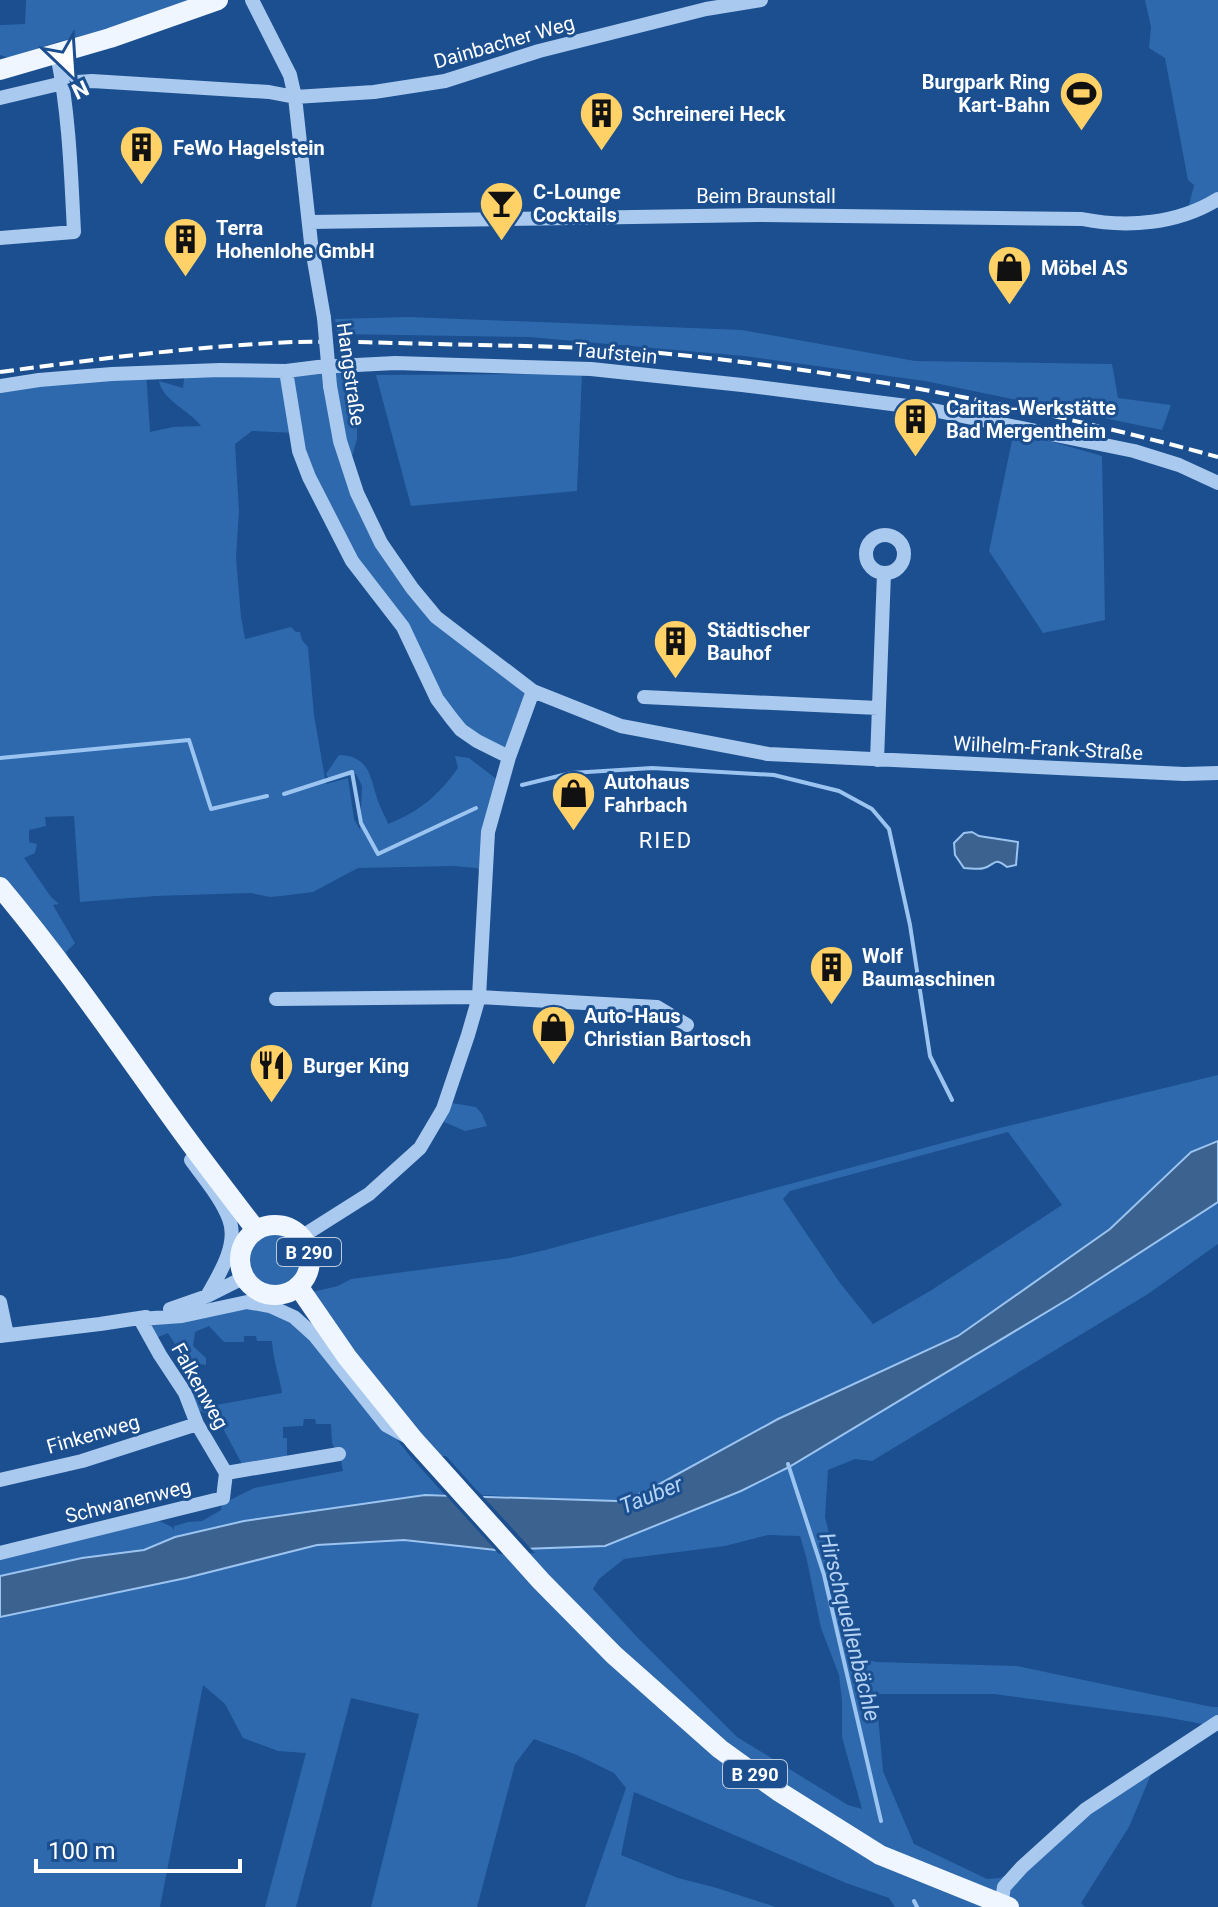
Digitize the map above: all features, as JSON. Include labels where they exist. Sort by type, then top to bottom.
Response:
[{"type":"main road","points":[[0,70],[110,38],[218,0]]},
{"type":"main road","name":"B 290","points":[[0,887],[79,986],[256,1230]]},
{"type":"main road","name":"B 290","points":[[265,1226],[285,1226],[301,1237],[310,1257],[305,1278],[298,1286],[279,1294],[269,1294],[251,1285],[241,1268],[240,1257],[248,1237],[265,1226]]},
{"type":"main road","name":"B 290","points":[[298,1286],[347,1357],[414,1440],[541,1581],[614,1655],[720,1749],[778,1791],[880,1855],[1005,1906]]},
{"type":"street","name":"Hangstraße","points":[[252,0],[290,75],[295,97],[330,386],[340,441],[357,493],[393,562],[436,617],[533,691]]},
{"type":"street","name":"Dainbacher Weg","points":[[0,98],[63,83],[92,81],[269,92],[295,97],[374,92],[445,81],[539,51],[706,9],[761,0]]},
{"type":"street","points":[[0,238],[74,232],[71,154],[57,54]]},
{"type":"street","name":"Beim Braunstall","points":[[310,222],[774,215],[1082,219],[1154,223],[1207,206],[1218,199]]},
{"type":"street","name":"Taufstein","points":[[0,386],[123,373],[286,371],[395,363],[591,369],[923,408],[1134,451],[1179,465],[1218,483]]},
{"type":"street","points":[[286,371],[299,451],[352,561],[403,627],[437,699],[452,719],[477,741],[509,757]]},
{"type":"street","points":[[877,760],[884,573]]},
{"type":"street","points":[[301,1237],[369,1194],[420,1148],[443,1109],[479,997],[488,832],[509,757],[533,691]]},
{"type":"street","name":"Wilhelm-Frank-Straße","points":[[533,691],[621,726],[768,754],[1184,774],[1218,773]]},
{"type":"street","points":[[644,697],[878,708]]},
{"type":"street","points":[[276,999],[479,997],[657,1007],[687,1025]]},
{"type":"street","points":[[174,1120],[177,1139],[229,1219],[232,1233],[219,1276],[207,1296]]},
{"type":"street","points":[[140,1319],[207,1296],[245,1277]]},
{"type":"street","points":[[0,1302],[4,1336],[182,1316],[247,1302],[270,1306],[294,1317],[314,1335],[386,1425],[414,1440]]},
{"type":"street","name":"Falkenweg","points":[[140,1319],[185,1393],[197,1424],[226,1473]]},
{"type":"street","name":"Finkenweg","points":[[0,1480],[82,1461],[197,1424]]},
{"type":"street","points":[[226,1473],[339,1454]]},
{"type":"street","name":"Schwanenweg","points":[[0,1553],[223,1498],[226,1473]]},
{"type":"street","points":[[1005,1906],[1004,1887],[1086,1809],[1218,1722]]},
{"type":"shaded area","points":[[26,0],[218,0],[54,43],[9,58],[0,55],[0,25],[25,24]]},
{"type":"shaded area","points":[[1145,0],[1218,0],[1218,199],[1187,213],[1194,185],[1188,180],[1165,58],[1149,48],[1151,27]]},
{"type":"shaded area","points":[[409,317],[742,330],[915,361],[1112,364],[1118,398],[1171,405],[1162,430],[925,381],[744,356],[529,337],[337,334],[335,319]]},
{"type":"shaded area","points":[[357,365],[357,439],[349,467],[412,588],[533,691],[509,757],[477,741],[426,675],[352,561],[294,433],[252,431],[235,444],[239,511],[236,558],[245,639],[291,627],[300,632],[308,647],[314,715],[326,784],[348,778],[354,819],[360,830],[362,786],[356,774],[330,781],[326,774],[339,755],[350,756],[364,765],[388,824],[410,814],[436,795],[458,768],[455,756],[469,758],[495,778],[501,785],[485,879],[477,868],[358,868],[313,892],[281,896],[251,893],[80,902],[74,816],[45,817],[46,826],[29,830],[29,842],[37,844],[35,853],[24,858],[59,904],[53,905],[75,943],[66,952],[79,986],[0,887],[0,386],[146,372],[150,432],[201,426],[161,388],[159,381],[183,388],[185,371]]},
{"type":"shaded area","points":[[582,374],[577,491],[411,506],[376,375]]},
{"type":"shaded area","points":[[1014,431],[1102,456],[1105,620],[1043,633],[989,551]]},
{"type":"shaded area","points":[[1218,1075],[1218,1141],[1191,1152],[1110,1229],[958,1336],[778,1419],[645,1492],[617,1501],[481,1495],[446,1456],[428,1456],[303,1294],[338,1286],[351,1279],[510,1258],[545,1250],[983,1132]],"holes":[[[1008,1132],[1062,1205],[930,1291],[873,1324],[840,1283],[783,1199],[790,1191]]]},
{"type":"shaded area","points":[[445,1102],[476,1107],[487,1126],[465,1131],[437,1119]]},
{"type":"shaded area","points":[[1218,1202],[1218,1244],[1148,1294],[872,1461],[855,1459],[828,1470],[825,1517],[860,1658],[876,1662],[1017,1666],[1218,1707],[1218,1722],[1213,1726],[994,1694],[873,1694],[883,1771],[914,1844],[987,1879],[1000,1878],[1022,1867],[1155,1765],[1129,1827],[1081,1903],[1085,1907],[895,1907],[889,1898],[846,1883],[634,1792],[621,1855],[678,1878],[776,1907],[585,1907],[626,1788],[614,1773],[534,1739],[515,1764],[477,1907],[371,1907],[419,1714],[351,1698],[296,1907],[265,1907],[306,1753],[278,1751],[243,1738],[225,1704],[203,1685],[160,1907],[0,1907],[0,1617],[186,1578],[317,1545],[404,1540],[496,1550],[605,1546],[1070,1298]],"holes":[[[768,1535],[800,1536],[821,1628],[839,1675],[842,1737],[862,1809],[848,1805],[737,1737],[593,1589],[599,1579],[624,1559],[725,1546]]]},
{"type":"shaded area","points":[[275,1225],[294,1231],[304,1241],[310,1260],[304,1279],[294,1289],[275,1295],[256,1289],[246,1279],[240,1260],[246,1241],[256,1231]]},
{"type":"shaded area","points":[[247,1302],[294,1317],[339,1366],[444,1494],[244,1521],[175,1537],[144,1550],[82,1558],[0,1576],[0,1553],[149,1516],[172,1527],[174,1531],[174,1526],[202,1521],[221,1510],[222,1504],[254,1488],[343,1471],[332,1443],[331,1424],[316,1424],[315,1419],[304,1419],[303,1426],[283,1427],[283,1438],[287,1438],[287,1463],[245,1470],[217,1417],[191,1408],[185,1393],[202,1390],[205,1407],[282,1393],[272,1341],[257,1341],[256,1336],[244,1336],[244,1342],[224,1342],[209,1326],[195,1332],[193,1346],[206,1358],[206,1365],[186,1362],[168,1333],[151,1340],[140,1319]]},
{"type":"water","points":[[972,832],[979,836],[1018,842],[1016,865],[1007,867],[997,862],[982,869],[964,868],[955,855],[954,843],[964,833]]},
{"type":"water","name":"Tauber","points":[[1218,1141],[1218,1202],[1070,1298],[789,1467],[741,1491],[605,1546],[496,1550],[404,1540],[317,1545],[186,1578],[0,1617],[0,1576],[82,1558],[144,1550],[175,1537],[244,1521],[425,1495],[617,1501],[645,1492],[778,1419],[958,1336],[1110,1229],[1191,1152]]},
{"type":"pier","points":[[441,1490],[478,1491],[535,1553],[499,1554]]},
{"type":"waterway","points":[[0,758],[189,740],[211,809],[267,796]]},
{"type":"waterway","points":[[522,785],[571,773],[652,768],[774,775],[839,791],[872,809],[889,829],[910,925],[930,1056],[952,1100]]},
{"type":"waterway","points":[[284,794],[352,772],[361,823],[378,854],[476,808]]},
{"type":"waterway","name":"Hirschquellenbächle","points":[[788,1464],[824,1575],[881,1821]]},
{"type":"waterway","name":"Hirschquellenbächle","points":[[914,1901],[917,1907]]},
{"type":"railway","points":[[0,372],[184,350],[295,342],[632,351],[801,370],[941,393],[1080,422],[1218,457]]},
{"type":"place","name":"Burgpark Ring Kart-Bahn","points":[[1081,132]]},
{"type":"place","name":"Schreinerei Heck","points":[[601,153]]},
{"type":"place","name":"FeWo Hagelstein","points":[[142,187]]},
{"type":"place","name":"C-Lounge Cocktails","points":[[502,243]]},
{"type":"place","name":"Terra Hohenlohe GmbH","points":[[185,279]]},
{"type":"place","name":"Möbel AS","points":[[1010,307]]},
{"type":"place","name":"Caritas-Werkstätte Bad Mergentheim","points":[[915,459]]},
{"type":"place","name":"Städtischer Bauhof","points":[[676,680]]},
{"type":"place","name":"Autohaus Fahrbach","points":[[573,832]]},
{"type":"place","name":"Wolf Baumaschinen","points":[[831,1007]]},
{"type":"place","name":"Auto-Haus Christian Bartosch","points":[[553,1067]]},
{"type":"place","name":"Burger King","points":[[272,1105]]},
{"type":"district","name":"RIED","points":[[666,840]]}]
